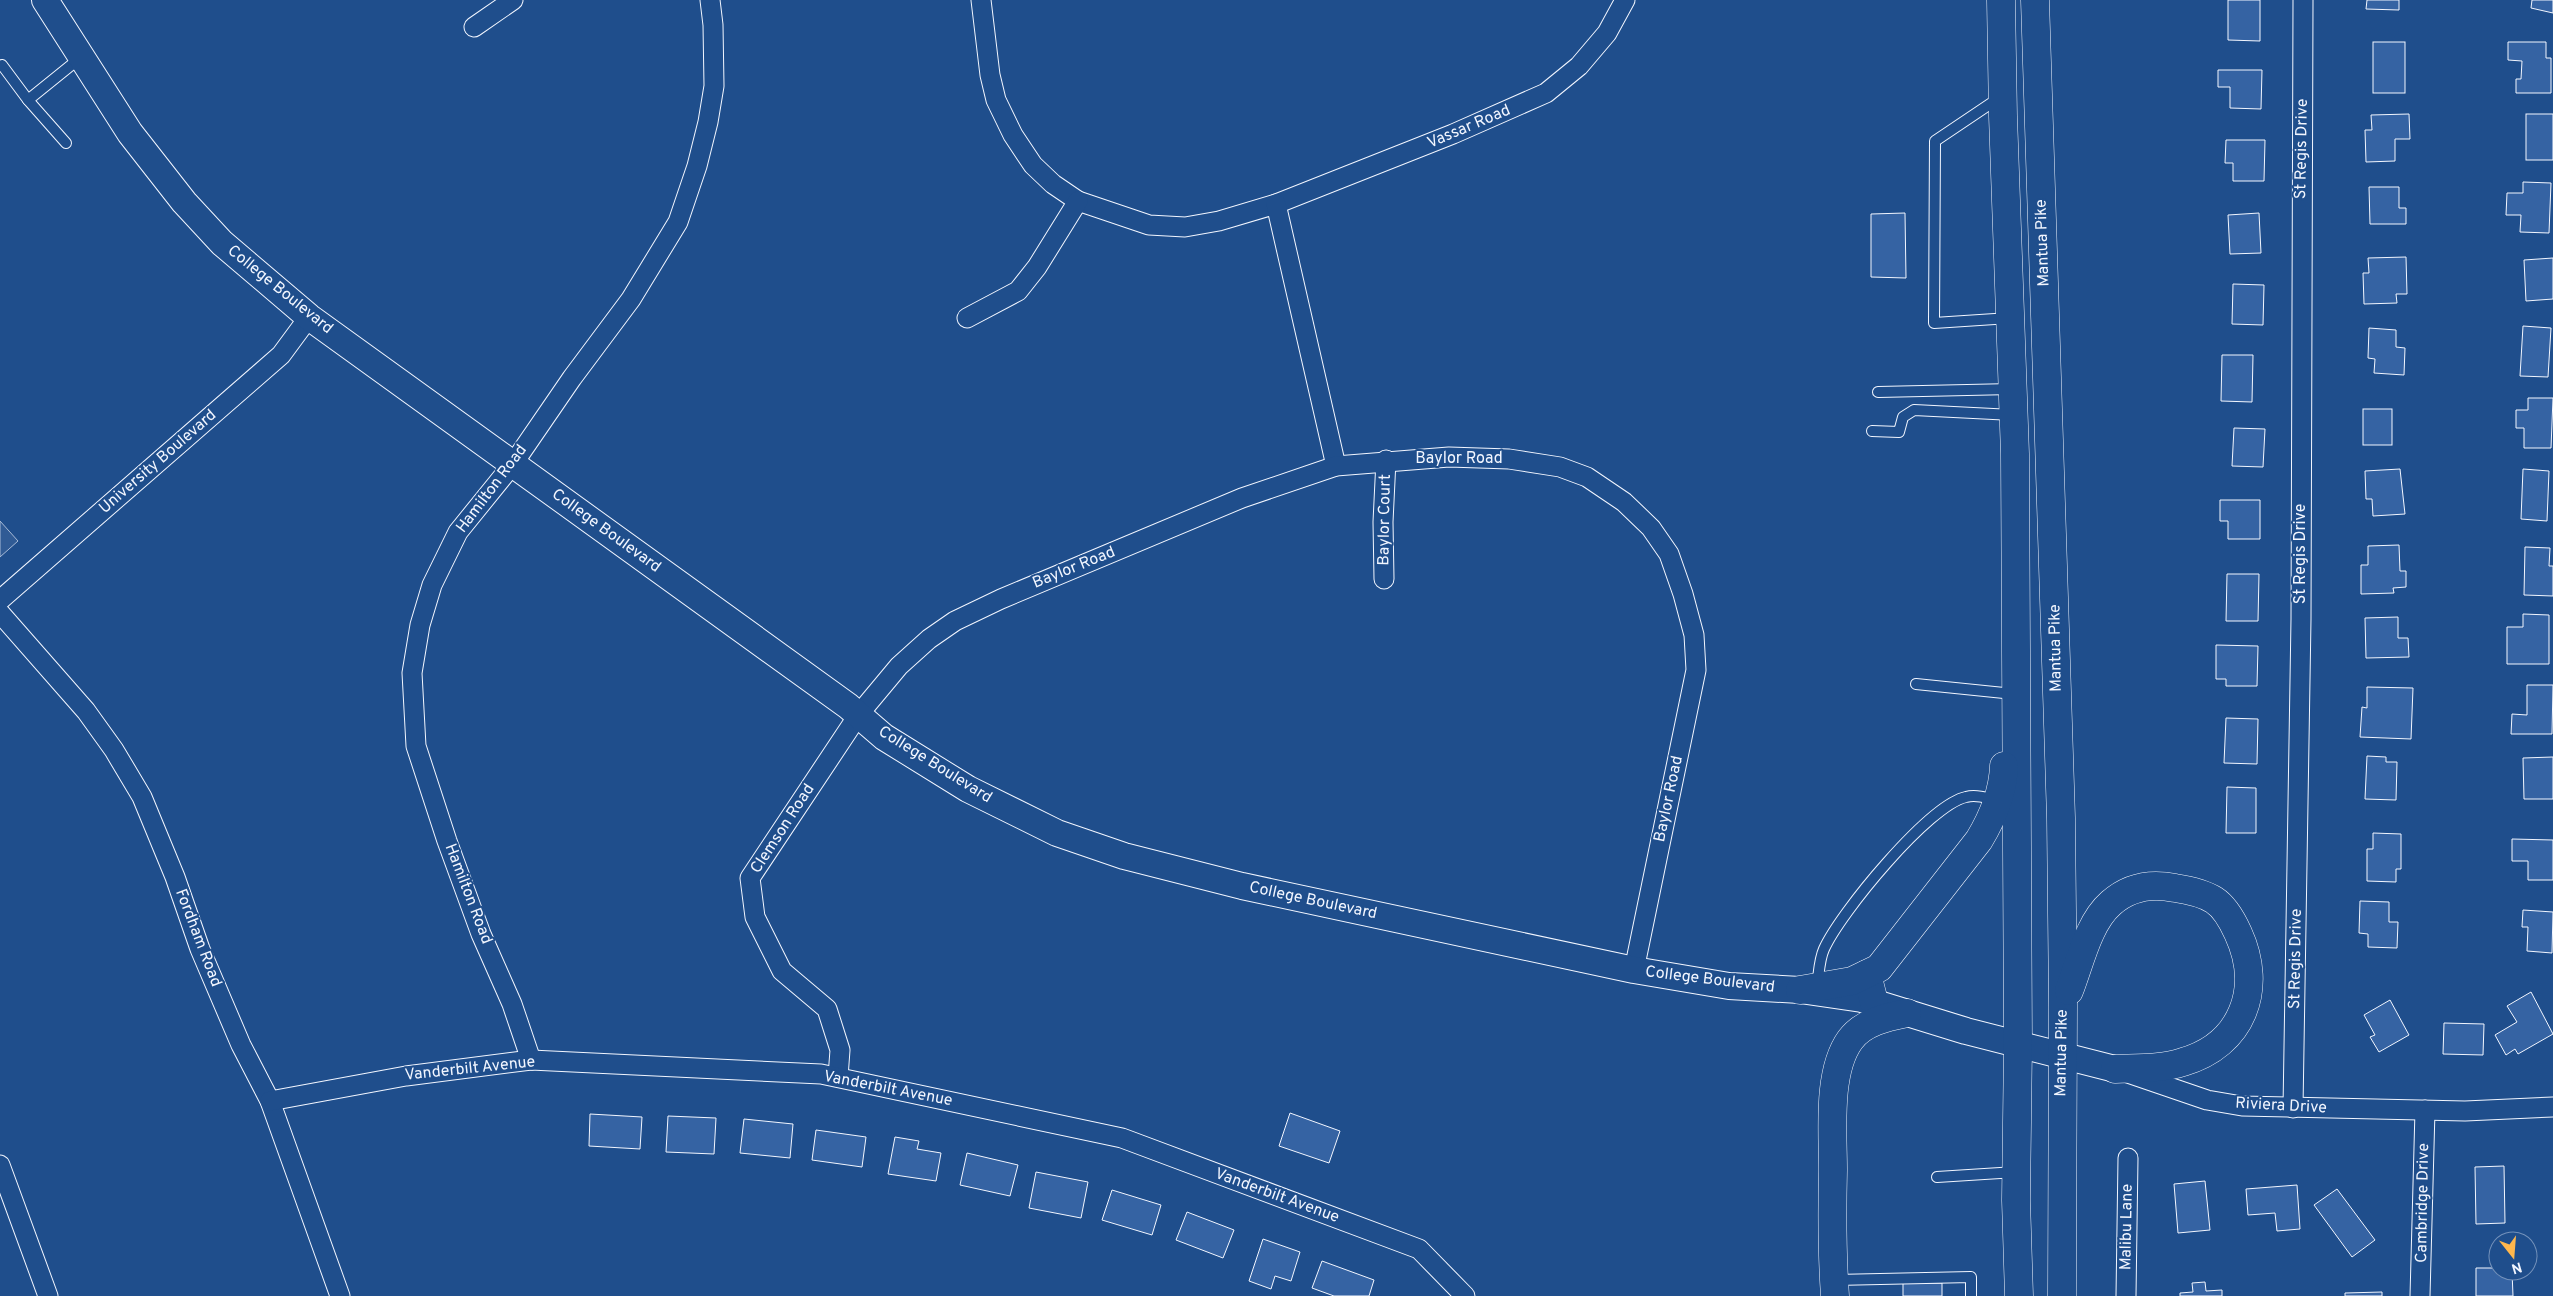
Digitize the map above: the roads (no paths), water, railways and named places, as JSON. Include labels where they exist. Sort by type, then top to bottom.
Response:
[{"type":"main road","points":[[2001,0],[2002,96],[2013,402],[2018,1045],[2016,1200],[2019,1296]]},
{"type":"main road","name":"Mantua Pike","points":[[2035,0],[2055,591],[2063,1006],[2061,1054],[2062,1296]]},
{"type":"main road","points":[[1809,988],[1852,981],[1879,968],[1990,822],[2004,784],[2005,651],[2015,634]]},
{"type":"main road","points":[[2063,1006],[2092,931],[2103,912],[2111,903],[2132,890],[2156,886],[2192,891],[2215,901],[2232,919],[2242,940],[2248,965],[2248,991],[2242,1016],[2226,1040],[2206,1053],[2182,1063],[2115,1069]]},
{"type":"main road","points":[[1867,974],[1874,1002]]},
{"type":"main road","points":[[1834,1288],[1833,1111],[1836,1077],[1840,1060],[1849,1041],[1856,1032],[1880,1019],[1907,1013]]},
{"type":"main road","points":[[2006,1296],[2008,1230],[2016,1200]]},
{"type":"street","name":"College Boulevard","points":[[45,0],[130,133],[184,202],[222,243],[309,317],[859,714],[884,737],[968,789],[1057,832],[1124,856],[1242,886],[1634,970],[1729,986],[1809,988],[1874,1002],[2018,1045]]},
{"type":"street","points":[[474,27],[513,0]]},
{"type":"street","name":"Hamilton Road","points":[[531,1060],[512,1004],[482,934],[447,841],[416,746],[412,711],[412,673],[420,624],[432,585],[458,532],[514,464],[572,378],[631,299],[678,222],[698,166],[714,86],[714,25],[710,0]]},
{"type":"street","name":"Vassar Road","points":[[981,0],[990,75],[996,100],[1013,135],[1033,165],[1053,184],[1078,201],[1149,225],[1185,226],[1219,221],[1276,204],[1453,134],[1546,93],[1579,66],[1607,33],[1625,0]]},
{"type":"street","name":"St Regis Drive","points":[[2293,1108],[2301,619],[2303,0]]},
{"type":"street","points":[[967,318],[1018,291],[1037,267],[1078,201]]},
{"type":"street","points":[[1276,204],[1336,466]]},
{"type":"street","name":"University Boulevard","points":[[0,600],[281,355],[309,317]]},
{"type":"street","name":"Baylor Road","points":[[859,714],[899,666],[929,639],[954,621],[1001,598],[1242,498],[1336,466],[1386,460],[1449,457],[1509,458],[1560,467],[1586,477],[1624,502],[1651,528],[1669,554],[1694,635],[1696,670],[1634,970]]},
{"type":"street","name":"Baylor Court","points":[[1384,579],[1382,522],[1386,460]]},
{"type":"street","name":"Fordham Road","points":[[0,613],[86,711],[114,750],[142,797],[175,877],[200,949],[241,1045],[270,1101],[340,1296]]},
{"type":"street","name":"Clemson Road","points":[[838,1077],[840,1050],[827,1008],[782,971],[755,917],[750,878],[859,714]]},
{"type":"street","name":"Riviera Drive","points":[[2018,1045],[2061,1054],[2115,1069],[2207,1100],[2242,1106],[2425,1110],[2553,1107]]},
{"type":"street","name":"Vanderbilt Avenue","points":[[270,1101],[406,1076],[531,1060],[821,1074],[1122,1138],[1419,1248],[1465,1296]]},
{"type":"street","name":"Cambridge Drive","points":[[2420,1296],[2425,1110]]},
{"type":"street","name":"Malibu Lane","points":[[2126,1296],[2128,1158]]},
{"type":"street","points":[[0,1165],[48,1296]]},
{"type":"lane","points":[[28,100],[81,57]]},
{"type":"lane","points":[[2,65],[28,100],[66,143]]},
{"type":"lane","points":[[2002,96],[1935,141],[1934,323],[2010,318]]},
{"type":"lane","points":[[1878,392],[2013,402]]},
{"type":"lane","points":[[1872,431],[1899,432],[1904,417],[1914,410],[2013,402]]},
{"type":"lane","points":[[1916,684],[2004,693]]},
{"type":"lane","points":[[1809,988],[1834,928],[1917,829],[1951,803],[1966,797],[1978,796],[1997,801]]},
{"type":"lane","points":[[1937,1178],[2016,1172]]},
{"type":"lane","points":[[1834,1288],[1971,1277],[1971,1296]]}]
